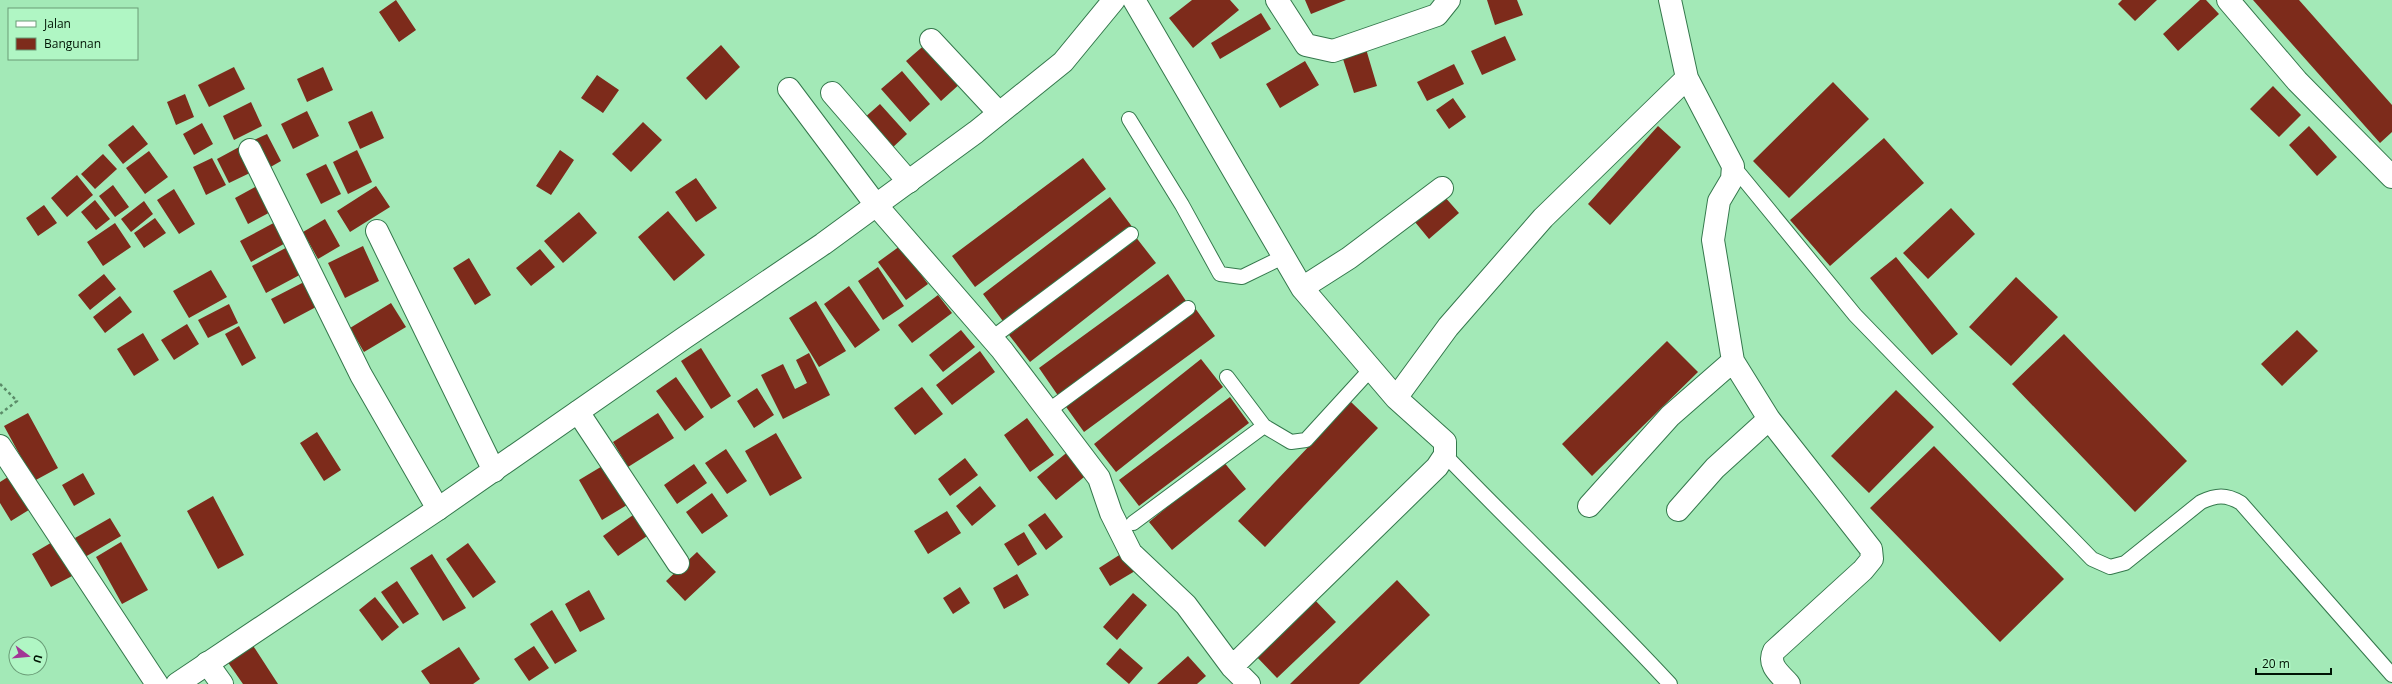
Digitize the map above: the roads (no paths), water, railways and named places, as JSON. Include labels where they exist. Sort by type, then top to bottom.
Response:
[{"type":"street","points":[[177,684],[519,454],[823,244],[909,182],[1063,62],[1114,0]]},
{"type":"street","points":[[1134,0],[1302,288],[1370,370],[1396,398],[1445,442],[1445,455],[1437,467],[1232,667]]},
{"type":"street","points":[[1277,0],[1306,45],[1333,51],[1436,15],[1449,0]]},
{"type":"street","points":[[1670,0],[1687,78],[1733,166],[1732,179],[1719,201],[1713,240],[1733,361],[1769,419],[1862,535],[1871,549],[1872,559],[1863,570],[1774,651],[1772,656],[1773,666],[1789,684]]},
{"type":"street","points":[[2228,0],[2297,81],[2392,177]]},
{"type":"street","points":[[931,40],[999,113]]},
{"type":"street","points":[[1396,398],[1448,327],[1543,218],[1687,78]]},
{"type":"street","points":[[789,89],[876,205],[992,338],[1099,478],[1111,513],[1131,553],[1186,605],[1232,667],[1249,684]]},
{"type":"street","points":[[832,93],[909,182]]},
{"type":"street","points":[[250,150],[361,375],[438,509]]},
{"type":"street","points":[[1302,288],[1349,258],[1442,188]]},
{"type":"street","points":[[376,231],[494,471]]},
{"type":"street","points":[[1589,506],[1670,416],[1733,361]]},
{"type":"street","points":[[574,415],[678,563]]},
{"type":"street","points":[[1678,510],[1715,468],[1769,419]]},
{"type":"street","points":[[0,446],[157,684]]},
{"type":"street","points":[[207,663],[222,684]]},
{"type":"lane","points":[[1129,119],[1182,205],[1220,274],[1242,277],[1283,257]]},
{"type":"lane","points":[[1733,166],[1855,315],[2092,559],[2110,567],[2125,563],[2201,502],[2212,496],[2223,495],[2232,497],[2240,503],[2392,675]]},
{"type":"lane","points":[[992,338],[1131,234]]},
{"type":"lane","points":[[1048,411],[1188,308]]},
{"type":"lane","points":[[1227,377],[1264,426],[1291,442],[1306,440],[1370,370]]},
{"type":"lane","points":[[1133,522],[1264,426]]},
{"type":"lane","points":[[1445,455],[1492,504],[1612,621],[1670,684]]}]
